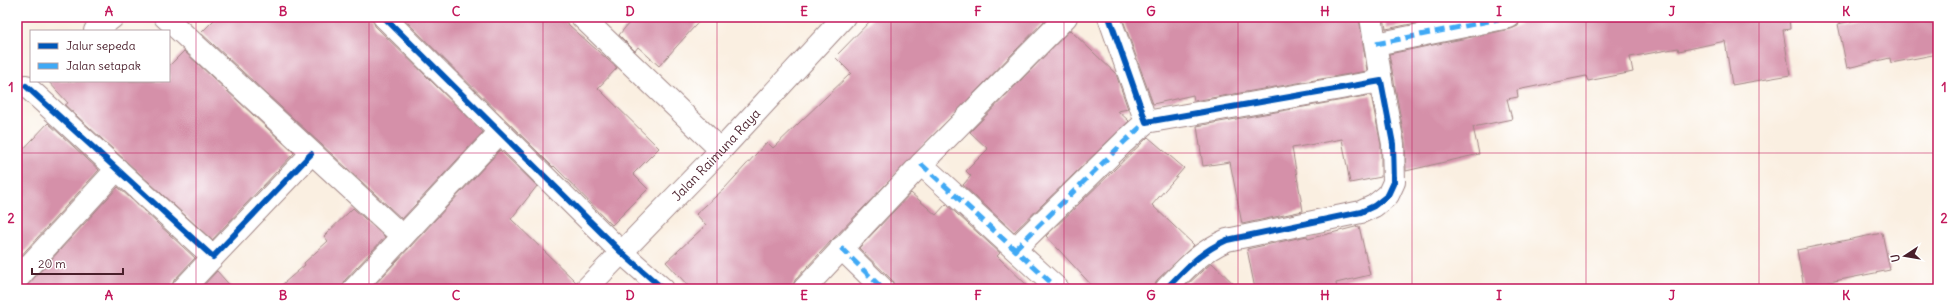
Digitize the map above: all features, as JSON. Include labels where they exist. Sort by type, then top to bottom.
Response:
[{"type":"street","points":[[96,30],[113,17]]},
{"type":"street","points":[[165,17],[311,154],[402,236]]},
{"type":"street","points":[[384,17],[621,252],[663,289]]},
{"type":"street","name":"Jalan Raimuna Raya","points":[[586,289],[721,150],[844,17]]},
{"type":"street","points":[[804,289],[840,248],[1066,17]]},
{"type":"street","points":[[1109,17],[1146,122]]},
{"type":"street","points":[[1166,289],[1195,258],[1211,247],[1227,240],[1362,212],[1374,206],[1388,195],[1394,182],[1393,144],[1371,17]]},
{"type":"street","points":[[1376,44],[1509,17]]},
{"type":"street","points":[[593,21],[721,150]]},
{"type":"street","points":[[1015,249],[1146,122],[1381,81]]},
{"type":"street","points":[[26,88],[213,257]]},
{"type":"street","points":[[354,289],[500,132]]},
{"type":"street","points":[[183,289],[311,154]]},
{"type":"street","points":[[921,164],[1058,289]]},
{"type":"street","points":[[17,279],[117,169]]},
{"type":"street","points":[[840,248],[884,289]]},
{"type":"building","points":[[217,17],[372,17],[375,26],[483,132],[402,219],[201,33]]},
{"type":"building","points":[[402,17],[560,17],[617,68],[598,88],[659,148],[633,174],[648,189],[612,225]]},
{"type":"building","points":[[634,17],[703,17],[659,66],[638,47],[635,51],[619,35]]},
{"type":"building","points":[[874,17],[1048,17],[832,240],[795,280],[792,289],[691,289],[666,262],[706,225],[696,214],[724,189],[767,142],[773,148],[851,73],[835,57]]},
{"type":"building","points":[[1122,17],[1359,17],[1367,71],[1194,101],[1193,95],[1153,104]]},
{"type":"building","points":[[1384,17],[1446,17],[1386,29]]},
{"type":"building","points":[[1521,17],[1789,17],[1790,29],[1783,30],[1790,75],[1732,85],[1725,41],[1679,51],[1678,48],[1630,57],[1633,72],[1588,81],[1586,76],[1517,90],[1518,97],[1507,99],[1512,119],[1473,127],[1479,154],[1406,171],[1405,142],[1389,54],[1511,29],[1518,26]]},
{"type":"building","points":[[1870,17],[1938,17],[1938,54],[1891,63],[1890,58],[1847,68],[1838,24]]},
{"type":"building","points":[[1070,30],[1116,74],[1128,109],[1118,111],[1129,121],[1014,232],[963,185],[971,176],[966,171],[988,149],[970,132]]},
{"type":"building","points":[[184,51],[294,153],[212,240],[65,105],[68,103],[49,82],[170,82],[170,65]]},
{"type":"building","points":[[1371,95],[1381,145],[1381,177],[1350,183],[1342,139],[1292,148],[1303,211],[1242,224],[1230,162],[1203,166],[1197,126]]},
{"type":"building","points":[[48,123],[99,170],[17,260],[17,156]]},
{"type":"building","points":[[1148,137],[1184,168],[1152,205],[1194,245],[1157,280],[1154,289],[1095,289],[1046,236]]},
{"type":"building","points":[[500,150],[537,186],[511,219],[576,282],[574,289],[371,289]]},
{"type":"building","points":[[118,187],[195,258],[174,280],[171,289],[24,289]]},
{"type":"building","points":[[911,193],[936,215],[946,204],[1000,253],[997,256],[1031,289],[895,289],[892,280],[859,248]]},
{"type":"building","points":[[353,208],[385,237],[345,280],[342,289],[277,289],[305,265],[304,263],[328,241],[324,236]]},
{"type":"building","points":[[1359,226],[1370,275],[1336,283],[1337,289],[1255,289],[1247,249],[1307,236],[1308,239]]},
{"type":"building","points":[[1882,233],[1890,270],[1804,287],[1797,250]]},
{"type":"building","points":[[1212,263],[1239,289],[1183,289],[1202,271]]},
{"type":"building","points":[[217,271],[233,289],[200,289]]},
{"type":"marked path","points":[[1376,44],[1509,17]]},
{"type":"marked path","points":[[1015,249],[1146,122]]},
{"type":"marked path","points":[[921,164],[1058,289]]},
{"type":"marked path","points":[[841,248],[883,289]]},
{"type":"cycle path","points":[[384,17],[621,252],[663,289]]},
{"type":"cycle path","points":[[1109,17],[1146,122],[1381,81],[1393,144],[1394,182],[1388,195],[1374,206],[1361,212],[1227,240],[1201,255],[1166,289]]},
{"type":"cycle path","points":[[26,86],[213,257],[311,154]]}]
